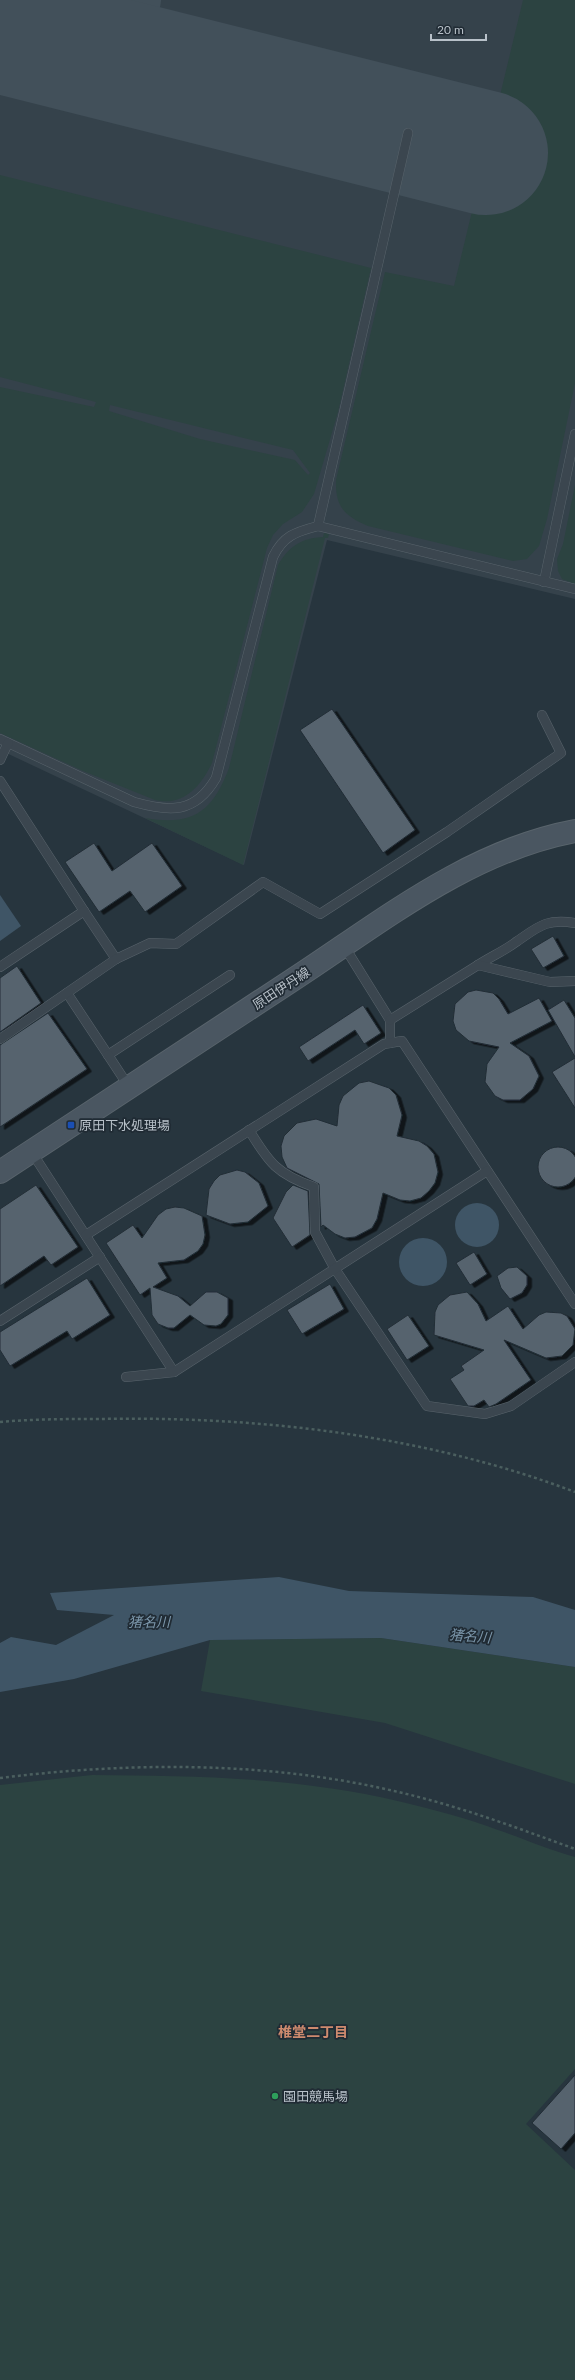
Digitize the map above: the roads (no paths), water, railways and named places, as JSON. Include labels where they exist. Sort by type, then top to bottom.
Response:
[{"type":"street","name":"原田伊丹線","points":[[0,1172],[409,902],[501,852],[552,835],[575,831]]},
{"type":"lane","points":[[318,526],[408,133]]},
{"type":"lane","points":[[544,582],[575,434]]},
{"type":"lane","points":[[0,760],[4,741],[134,802],[158,809],[174,809],[189,805],[199,799],[208,791],[216,778],[272,557],[279,543],[305,530],[318,526],[575,589]]},
{"type":"lane","points":[[0,1040],[116,959],[150,943],[176,944],[263,882],[320,914],[447,832],[561,753],[542,715]]},
{"type":"lane","points":[[0,781],[116,959]]},
{"type":"lane","points":[[0,967],[84,911]]},
{"type":"lane","points":[[390,1020],[515,943],[539,925],[560,920],[575,923]]},
{"type":"lane","points":[[344,946],[390,1020],[390,1043]]},
{"type":"lane","points":[[478,965],[550,982],[575,981]]},
{"type":"lane","points":[[108,1055],[230,975]]},
{"type":"lane","points":[[67,993],[129,1087]]},
{"type":"lane","points":[[86,1236],[384,1044],[402,1041],[575,1304]]},
{"type":"lane","points":[[249,1130],[264,1156],[275,1169],[296,1181],[314,1188],[314,1232],[335,1268],[427,1406],[485,1414],[511,1406],[575,1362]]},
{"type":"lane","points":[[31,1151],[174,1372]]},
{"type":"lane","points":[[126,1377],[174,1372],[487,1170]]},
{"type":"lane","points":[[0,1321],[100,1257]]},
{"type":"water","points":[[0,895],[21,926],[0,941]]},
{"type":"water","points":[[473,1203],[481,1203],[493,1209],[499,1221],[499,1229],[493,1241],[481,1247],[473,1247],[461,1241],[455,1229],[455,1221],[461,1209]]},
{"type":"water","points":[[423,1238],[432,1240],[440,1245],[445,1253],[447,1262],[445,1271],[440,1279],[432,1284],[423,1286],[414,1284],[406,1279],[401,1271],[399,1262],[401,1253],[406,1245],[414,1240]]},
{"type":"water","name":"猪名川","points":[[279,1577],[349,1591],[533,1597],[575,1610],[575,1667],[381,1638],[210,1640],[74,1679],[0,1692],[0,1643],[11,1637],[56,1645],[114,1615],[57,1610],[50,1593]]},
{"type":"place","name":"原田下水処理場","points":[[71,1125]]},
{"type":"place","name":"園田競馬場","points":[[275,2096]]},
{"type":"district","name":"椎堂二丁目","points":[[313,2032]]}]
